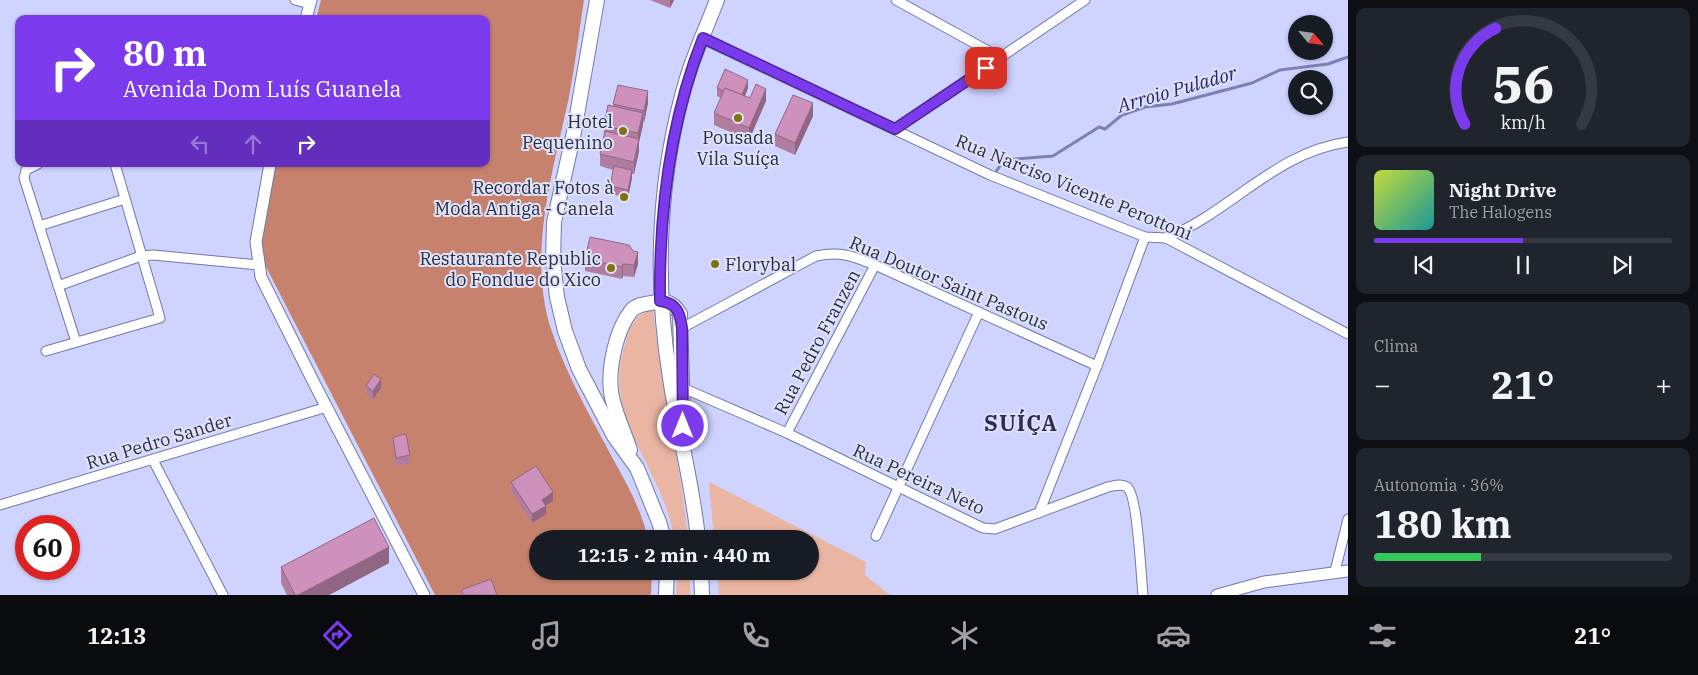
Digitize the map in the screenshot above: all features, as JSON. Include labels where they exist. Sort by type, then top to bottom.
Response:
[{"type":"main road","points":[[597,0],[574,132],[554,222],[553,261],[557,297],[565,330],[579,369],[614,436],[637,468]]},
{"type":"main road","points":[[697,530],[683,446],[669,377],[660,301],[663,213],[671,150],[688,76],[717,0]]},
{"type":"main road","points":[[661,530],[614,405],[611,389],[612,365],[621,333],[632,311],[640,304],[660,301],[669,302],[680,314],[682,328],[683,446]]},
{"type":"main road","points":[[666,595],[667,580]]},
{"type":"main road","points":[[701,580],[702,595]]},
{"type":"street","points":[[295,0],[310,2],[307,15]]},
{"type":"street","points":[[896,0],[1001,58]]},
{"type":"street","points":[[895,129],[1085,0]]},
{"type":"street","name":"Rua Narciso Vicente Perottoni","points":[[703,38],[990,175],[1145,237],[1166,238],[1348,334]]},
{"type":"street","points":[[1166,238],[1190,228],[1243,189],[1276,168],[1329,144],[1348,142]]},
{"type":"street","points":[[32,167],[26,170],[24,178],[76,342]]},
{"type":"street","points":[[46,351],[160,318],[116,167]]},
{"type":"street","points":[[269,167],[256,233],[258,265],[272,301],[424,595]]},
{"type":"street","points":[[39,226],[125,199]]},
{"type":"street","points":[[1039,513],[1145,237]]},
{"type":"street","name":"Rua Doutor Saint Pastous","points":[[682,328],[816,256],[834,252],[849,255],[875,265],[1097,366]]},
{"type":"street","points":[[58,286],[141,256],[153,254],[258,265]]},
{"type":"street","name":"Rua Pedro Franzen","points":[[787,433],[875,265]]},
{"type":"street","points":[[876,536],[979,312]]},
{"type":"street","name":"Rua Pereira Neto","points":[[683,388],[787,433],[983,528],[995,529],[1118,484],[1126,487],[1133,495],[1142,595]]},
{"type":"street","name":"Rua Pedro Sander","points":[[0,505],[327,407]]},
{"type":"street","points":[[152,460],[223,595]]},
{"type":"street","points":[[1335,571],[1348,519]]},
{"type":"street","points":[[1208,595],[1220,594],[1264,582],[1335,571],[1348,571]]},
{"type":"shaded area","points":[[321,0],[584,0],[569,97],[545,213],[541,272],[544,301],[551,329],[564,363],[579,396],[634,498],[645,530],[529,530],[529,580],[652,580],[651,595],[435,595],[263,261],[259,231],[276,167],[490,167],[490,15],[317,15]]},
{"type":"shaded area","points":[[653,308],[660,366],[681,481],[687,530],[672,530],[666,507],[628,425],[623,407],[620,387],[620,365],[630,330],[635,320],[647,310]]},
{"type":"shaded area","points":[[709,482],[803,530],[713,530]]},
{"type":"shaded area","points":[[819,538],[866,562],[865,575],[890,595],[719,595],[718,580],[819,580]]},
{"type":"shaded area","points":[[677,580],[690,580],[690,595],[676,595]]},
{"type":"building","points":[[725,69],[748,80],[742,95],[725,88],[724,91],[717,88]]},
{"type":"building","points":[[756,84],[766,89],[749,128],[714,113],[725,88],[750,98]]},
{"type":"building","points":[[618,85],[648,91],[644,111],[613,104]]},
{"type":"building","points":[[793,95],[813,103],[795,143],[775,134]]},
{"type":"building","points":[[608,105],[643,113],[638,133],[604,126]]},
{"type":"building","points":[[605,131],[639,139],[634,162],[600,154]]},
{"type":"building","points":[[614,166],[632,170],[628,190],[610,186]]},
{"type":"building","points":[[590,237],[629,245],[633,251],[638,252],[634,265],[623,264],[622,267],[585,259]]},
{"type":"building","points":[[374,374],[381,379],[373,391],[366,386]]},
{"type":"building","points":[[406,434],[410,455],[396,458],[393,437]]},
{"type":"building","points":[[536,466],[553,492],[542,500],[546,506],[532,514],[511,482]]},
{"type":"building","points":[[374,518],[389,547],[295,595],[281,567]]},
{"type":"building","points":[[491,579],[497,595],[463,595],[461,590]]},
{"type":"waterway","name":"Arroio Pulador","points":[[995,173],[1004,160],[1053,156],[1099,127],[1105,129],[1122,115],[1145,107],[1172,104],[1252,83],[1280,70],[1328,64],[1348,57]]},
{"type":"place","name":"Pousada Vila Suíça","points":[[738,118]]},
{"type":"place","name":"Hotel Pequenino","points":[[623,131]]},
{"type":"place","name":"Recordar Fotos à Moda Antiga - Canela","points":[[624,197]]},
{"type":"place","name":"Florybal","points":[[715,264]]},
{"type":"place","name":"Restaurante Republic do Fondue do Xico","points":[[611,268]]},
{"type":"district","name":"SUÍÇA","points":[[1021,422]]},
{"type":"route","points":[[683,426],[682,328],[680,314],[675,307],[669,302],[660,301],[660,260],[663,213],[671,150],[688,76],[703,38],[895,129],[986,68]]}]
